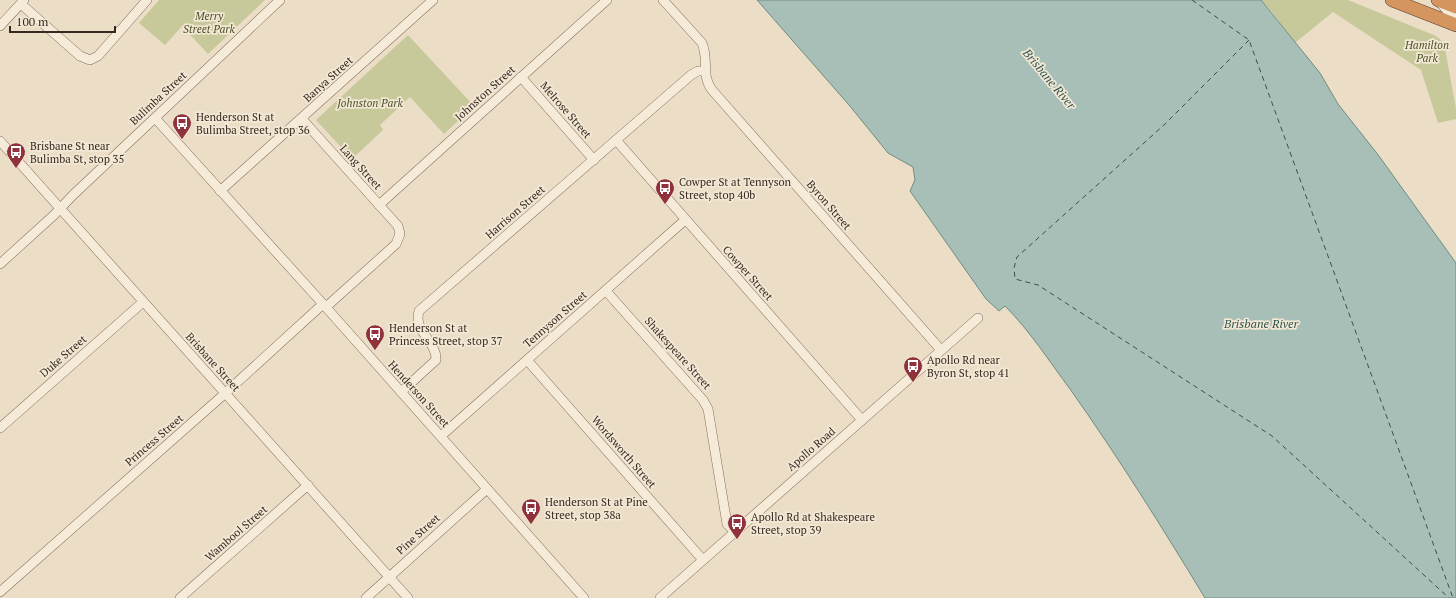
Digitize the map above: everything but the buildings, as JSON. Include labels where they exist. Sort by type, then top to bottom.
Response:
[{"type":"highway","points":[[1392,0],[1456,23]]},
{"type":"highway","points":[[1438,0],[1456,7]]},
{"type":"street","points":[[0,26],[22,2],[80,56],[90,60],[98,56],[147,0]]},
{"type":"street","name":"Bulimba Street","points":[[0,264],[280,0]]},
{"type":"street","name":"Banya Street","points":[[220,191],[433,0]]},
{"type":"street","name":"Johnston Street","points":[[379,205],[607,0]]},
{"type":"street","name":"Byron Street","points":[[663,0],[702,43],[705,50],[706,81],[712,90],[941,350]]},
{"type":"street","points":[[1438,0],[1456,23]]},
{"type":"street","name":"Harrison Street","points":[[401,392],[436,360],[435,351],[418,324],[417,318],[419,311],[691,75],[698,71],[705,71]]},
{"type":"street","name":"Melrose Street","points":[[521,77],[594,160]]},
{"type":"street","name":"Henderson Street","points":[[155,118],[324,305],[584,598]]},
{"type":"street","name":"Lang Street","points":[[302,119],[398,226],[400,234]]},
{"type":"street","name":"Cowper Street","points":[[616,140],[862,420]]},
{"type":"street","name":"Brisbane Street","points":[[0,141],[408,598]]},
{"type":"street","name":"Tennyson Street","points":[[441,436],[685,220]]},
{"type":"street","name":"Princess Street","points":[[0,592],[324,305],[396,244],[400,234]]},
{"type":"street","name":"Shakespeare Street","points":[[606,290],[703,400],[708,409],[728,524],[735,532]]},
{"type":"street","name":"Duke Street","points":[[0,428],[143,302]]},
{"type":"street","name":"Apollo Road","points":[[660,598],[978,318]]},
{"type":"street","name":"Wordsworth Street","points":[[527,360],[703,560]]},
{"type":"street","name":"Wambool Street","points":[[180,598],[308,485]]},
{"type":"street","name":"Pine Street","points":[[366,598],[487,489]]},
{"type":"green space","name":"Merry Street Park","points":[[159,0],[265,0],[208,54],[182,26],[165,45],[139,23]]},
{"type":"green space","name":"Hamilton Park","points":[[1261,0],[1348,0],[1436,36],[1444,43],[1456,109],[1456,119],[1438,123],[1421,70],[1333,12],[1295,43]]},
{"type":"green space","name":"Johnston Park","points":[[408,35],[474,106],[444,134],[410,97],[380,125],[383,130],[352,159],[316,120]]},
{"type":"water","name":"Brisbane River","points":[[757,0],[1261,0],[1320,73],[1338,104],[1379,156],[1456,263],[1456,598],[1205,598],[1139,492],[1070,389],[1031,336],[1005,306],[999,311],[986,299],[910,191],[915,180],[913,167],[888,153],[849,105]]},
{"type":"ferry route","points":[[1192,0],[1249,40],[1453,598]]},
{"type":"ferry route","points":[[1249,40],[1164,125],[1017,257],[1014,268],[1015,279],[1038,285],[1272,436],[1449,598]]},
{"type":"place","name":"Henderson St at Bulimba Street, stop 36","points":[[182,140]]},
{"type":"place","name":"Brisbane St near Bulimba St, stop 35","points":[[16,169]]},
{"type":"place","name":"Cowper St at Tennyson Street, stop 40b","points":[[665,205]]},
{"type":"place","name":"Henderson St at Princess Street, stop 37","points":[[375,351]]},
{"type":"place","name":"Apollo Rd near Byron St, stop 41","points":[[913,383]]},
{"type":"place","name":"Henderson St at Pine Street, stop 38a","points":[[531,525]]},
{"type":"place","name":"Apollo Rd at Shakespeare Street, stop 39","points":[[737,540]]}]
